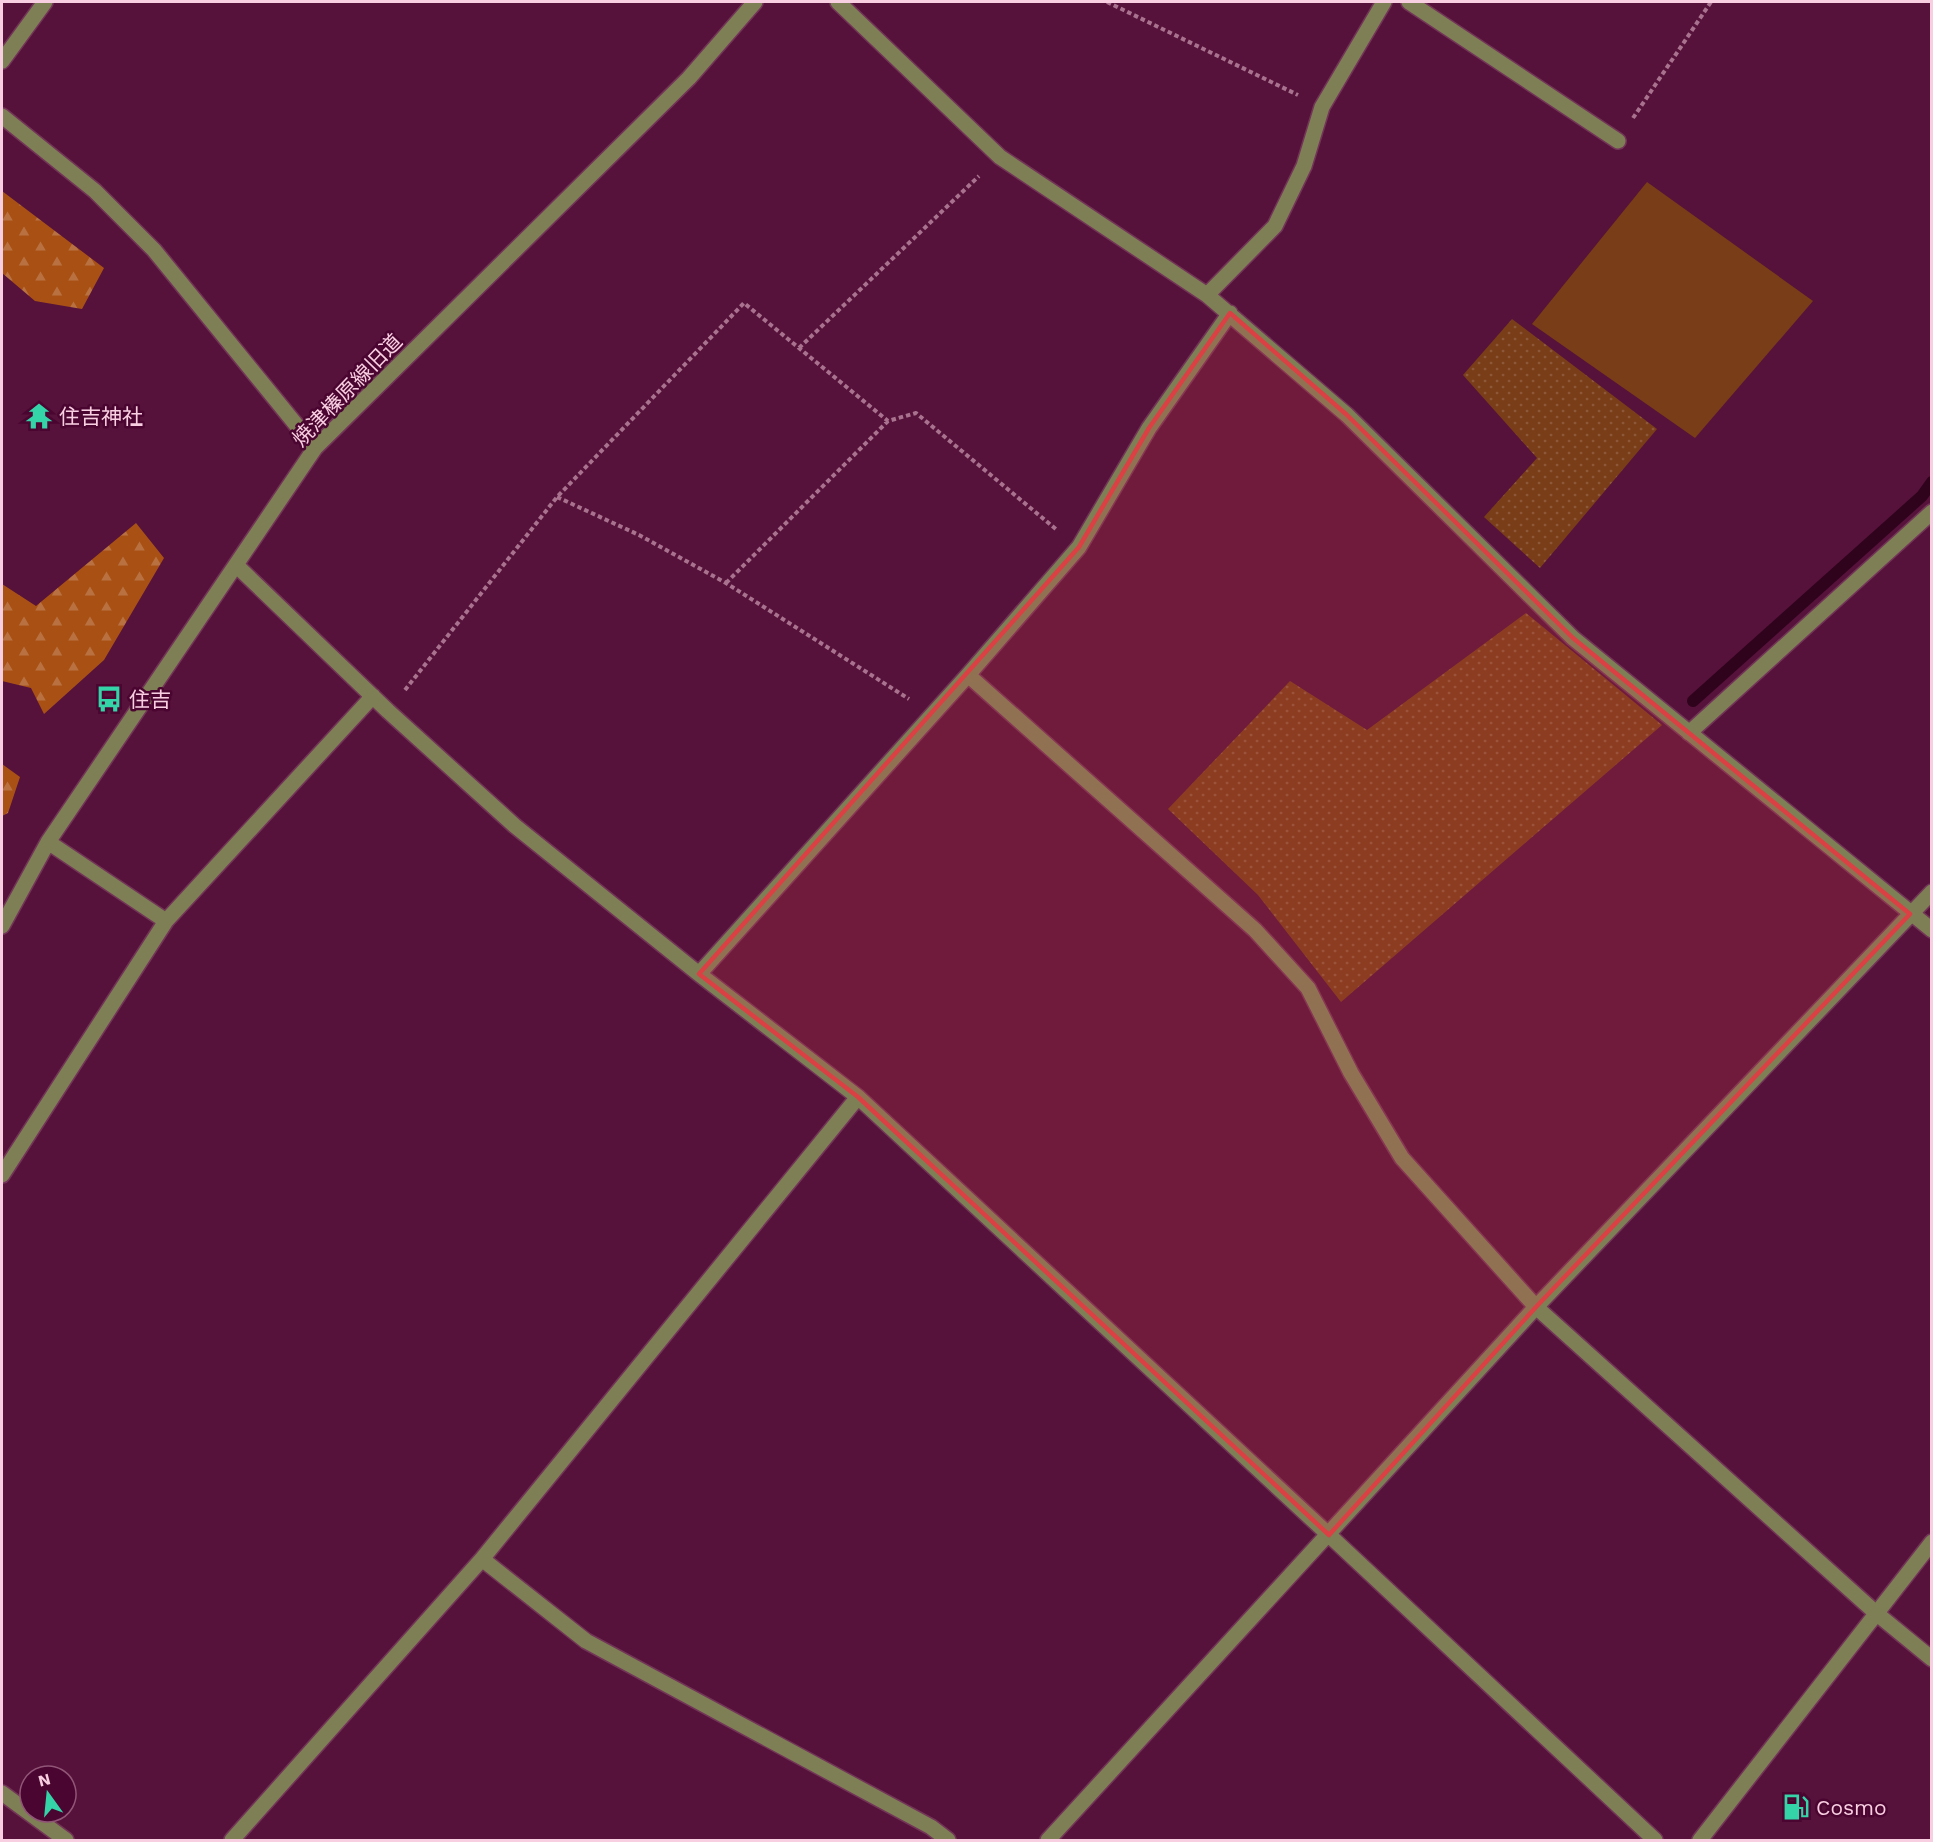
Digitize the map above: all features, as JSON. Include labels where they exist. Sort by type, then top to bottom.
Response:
[{"type":"street","points":[[2,61],[45,2]]},
{"type":"street","name":"焼津榛原線旧道","points":[[2,926],[48,842],[315,448],[689,78],[755,2]]},
{"type":"street","points":[[838,2],[1000,157],[1207,295],[1230,313],[1347,416],[1574,638],[1932,930]]},
{"type":"street","points":[[1207,295],[1275,226],[1304,166],[1322,107],[1384,2]]},
{"type":"street","points":[[1409,2],[1618,141]]},
{"type":"street","points":[[2,116],[95,191],[154,250],[315,448]]},
{"type":"street","points":[[699,974],[968,675],[1079,547],[1149,428],[1230,313]]},
{"type":"street","points":[[1689,733],[1932,512]]},
{"type":"street","points":[[236,565],[388,711],[515,826],[699,974],[858,1097],[1655,1840]]},
{"type":"street","points":[[968,675],[1255,930],[1308,988],[1351,1073],[1402,1158],[1536,1307],[1876,1613],[1932,1659]]},
{"type":"street","points":[[2,1175],[166,921],[373,696]]},
{"type":"street","points":[[48,842],[166,921]]},
{"type":"street","points":[[1048,1840],[1536,1307],[1932,892]]},
{"type":"street","points":[[232,1840],[482,1559],[858,1097]]},
{"type":"street","points":[[1700,1840],[1932,1542]]},
{"type":"street","points":[[482,1559],[586,1641],[931,1827],[948,1840]]},
{"type":"street","points":[[2,1793],[66,1840]]},
{"type":"path","points":[[1107,2],[1322,107]]},
{"type":"path","points":[[1618,141],[1711,2]]},
{"type":"path","points":[[799,348],[1000,157]]},
{"type":"path","points":[[388,711],[557,497],[744,303],[888,421]]},
{"type":"path","points":[[726,583],[888,421],[916,412],[1079,547]]},
{"type":"path","points":[[557,497],[639,535],[726,583],[933,714]]},
{"type":"highlighted area","points":[[1230,313],[1347,415],[1573,638],[1910,914],[1536,1307],[1329,1535],[858,1097],[699,974],[1079,547],[1149,428]]},
{"type":"shaded area","points":[[1647,182],[1813,301],[1695,438],[1532,324]]},
{"type":"shaded area","points":[[1512,319],[1657,429],[1540,568],[1484,517],[1537,458],[1463,375]]},
{"type":"shaded area","points":[[1526,613],[1662,725],[1341,1002],[1258,895],[1168,809],[1290,681],[1367,730]]},
{"type":"green space","points":[[2,191],[104,268],[82,309],[35,301],[2,273]]},
{"type":"green space","points":[[136,523],[164,558],[104,660],[44,714],[31,688],[2,681],[2,584],[36,606]]},
{"type":"green space","points":[[2,764],[20,777],[8,813],[2,816]]},
{"type":"waterway","points":[[1693,701],[1922,496],[1932,482]]},
{"type":"place","name":"住吉神社","points":[[39,416]]},
{"type":"place","name":"住吉","points":[[109,699]]},
{"type":"place","name":"Cosmo","points":[[1796,1807]]}]
